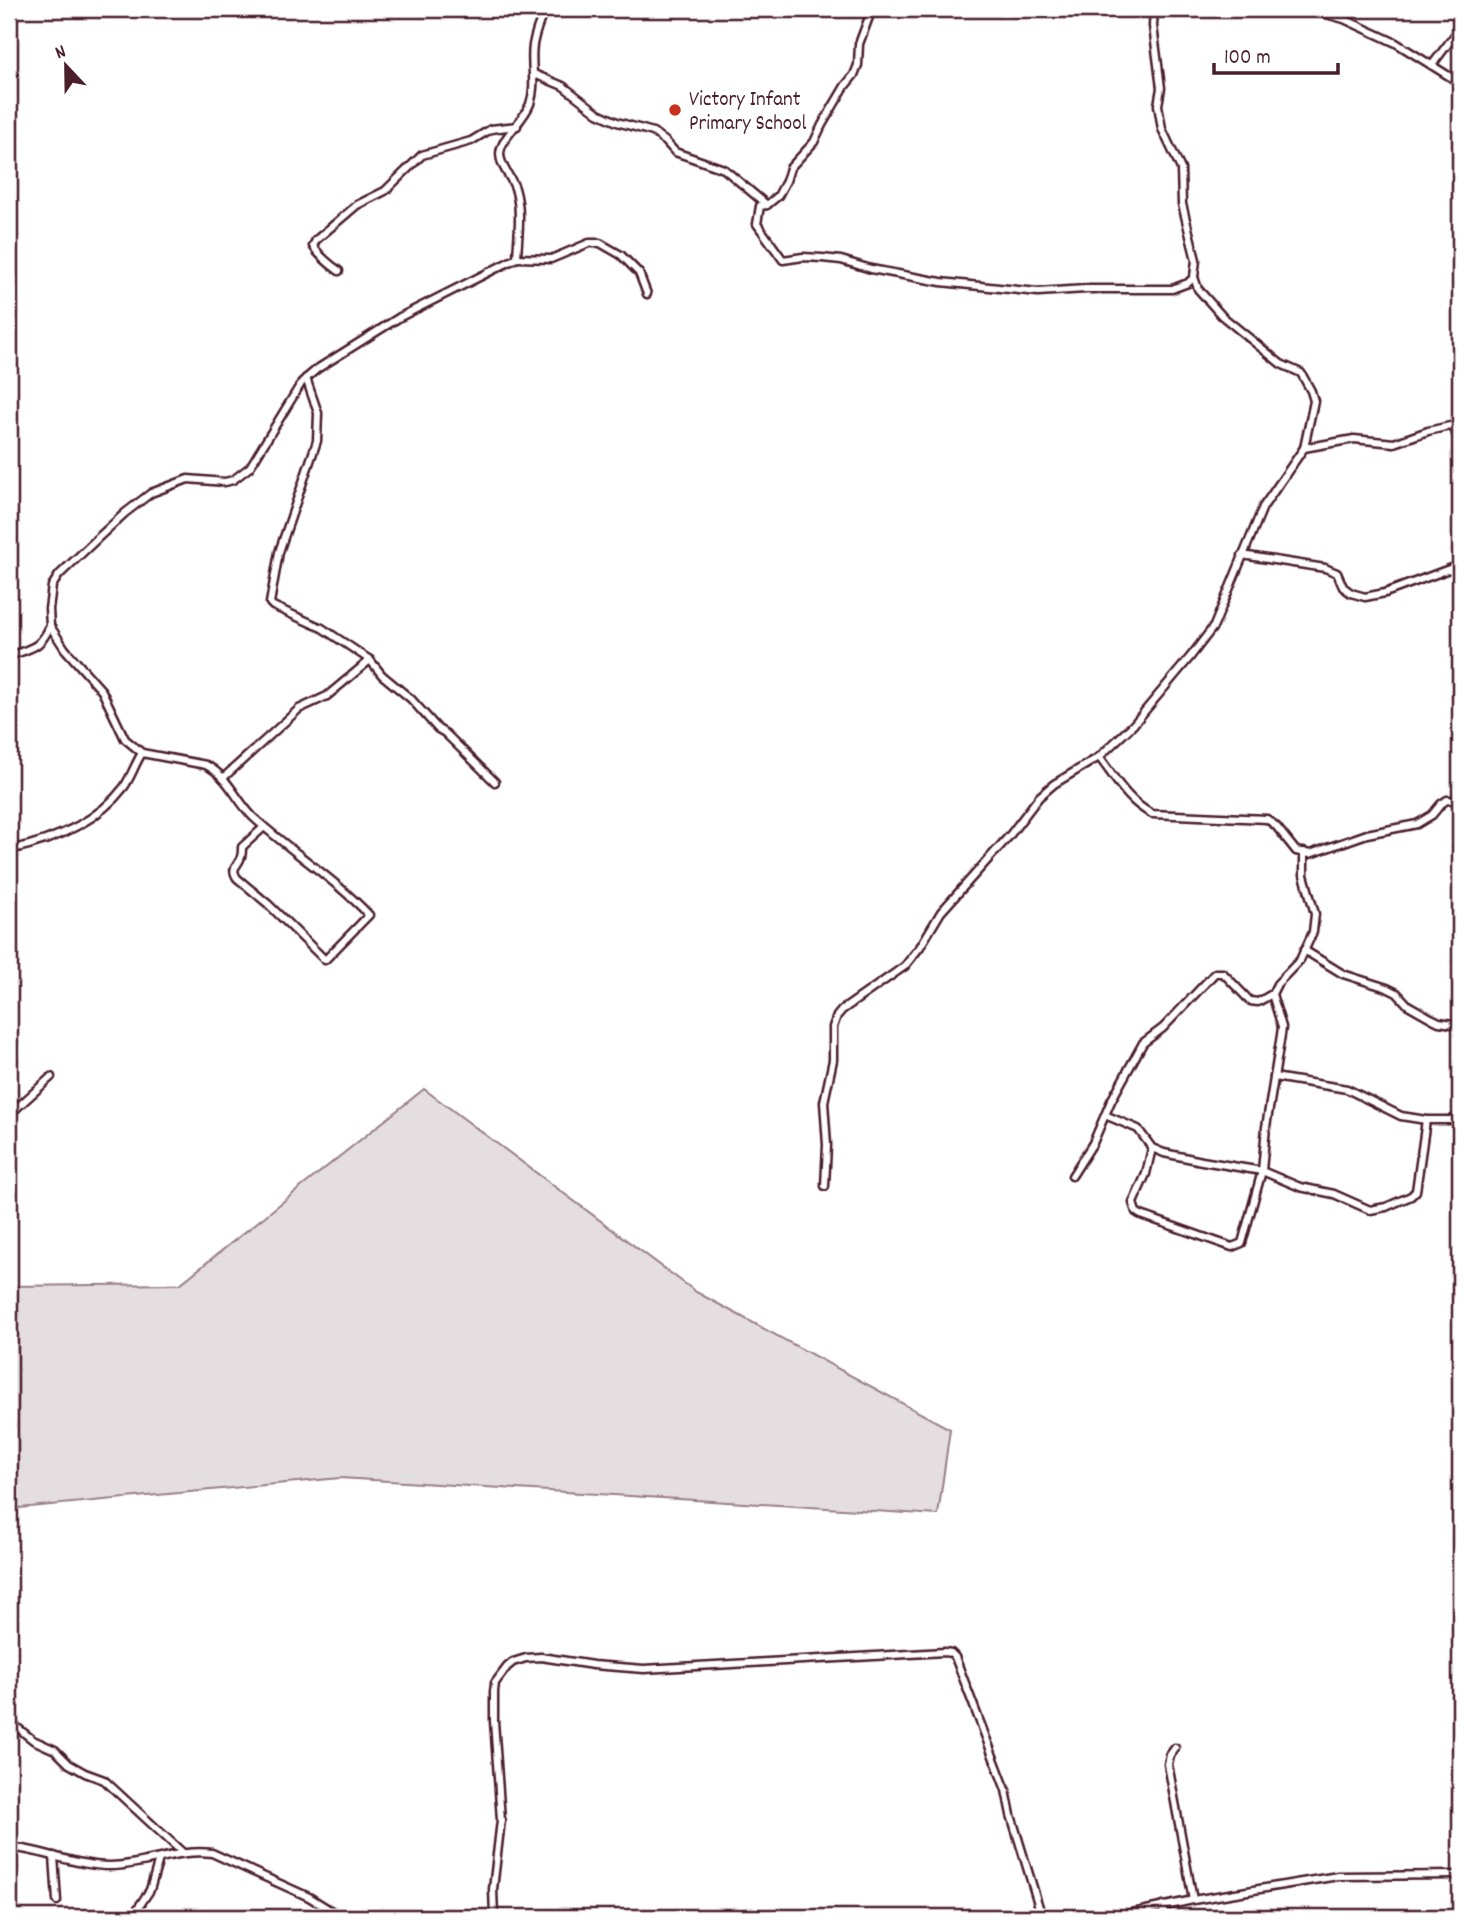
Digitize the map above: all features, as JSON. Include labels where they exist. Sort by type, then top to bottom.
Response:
[{"type":"street","points":[[517,258],[520,208],[515,188],[500,154],[503,141],[527,111],[531,100],[534,85],[533,45],[545,9]]},
{"type":"street","points":[[872,9],[859,44],[858,65],[854,75],[814,142],[790,168],[778,196],[767,205],[760,206],[757,224],[783,260],[803,257],[841,260],[871,269],[941,282],[1038,292],[1171,289],[1188,283],[1194,277]]},
{"type":"street","points":[[825,1186],[827,1145],[824,1102],[837,1016],[905,966],[945,906],[1010,835],[1038,797],[1099,757],[1133,725],[1213,626],[1263,508],[1304,448],[1314,401],[1301,373],[1281,364],[1222,316],[1198,289],[1194,277],[1196,260],[1182,204],[1181,169],[1162,129],[1158,105],[1161,88],[1153,9]]},
{"type":"street","points":[[1308,9],[1344,19],[1396,43],[1460,83]]},
{"type":"street","points":[[1432,65],[1460,28]]},
{"type":"street","points":[[534,74],[563,86],[598,113],[617,122],[653,132],[675,152],[724,169],[767,205]]},
{"type":"street","points":[[339,271],[327,263],[313,246],[316,240],[357,205],[385,191],[422,155],[471,141],[491,129],[517,125]]},
{"type":"street","points":[[264,827],[242,847],[241,858],[233,867],[233,873],[325,960],[369,915],[337,884],[264,827],[249,813],[223,778],[206,765],[142,753],[125,739],[102,691],[65,649],[51,626],[51,586],[59,575],[125,513],[151,493],[188,479],[225,482],[239,476],[250,467],[306,378],[317,369],[400,317],[517,258],[551,259],[589,243],[600,243],[621,255],[639,273],[647,294]]},
{"type":"street","points":[[306,378],[318,413],[317,441],[279,552],[270,603],[321,628],[370,660],[382,675],[411,699],[438,729],[495,782]]},
{"type":"street","points":[[1304,448],[1354,439],[1394,443],[1450,426],[1455,430],[1460,447]]},
{"type":"street","points":[[1242,555],[1325,568],[1337,573],[1343,587],[1351,593],[1365,597],[1385,593],[1460,565]]},
{"type":"street","points":[[9,656],[42,642],[51,626]]},
{"type":"street","points":[[223,778],[299,709],[327,696],[370,660]]},
{"type":"street","points":[[9,850],[52,839],[86,821],[122,789],[142,753]]},
{"type":"street","points":[[1099,757],[1132,801],[1152,814],[1267,819],[1296,851],[1310,853],[1367,834],[1417,824],[1432,815],[1441,803],[1447,800],[1460,803]]},
{"type":"street","points":[[1072,1176],[1093,1143],[1111,1101],[1143,1043],[1163,1028],[1215,973],[1223,973],[1250,1001],[1258,1002],[1272,994],[1300,960],[1313,932],[1315,914],[1304,875],[1304,852]]},
{"type":"street","points":[[1304,950],[1343,974],[1397,993],[1415,1010],[1439,1022],[1460,1025]]},
{"type":"street","points":[[1152,1148],[1146,1174],[1133,1203],[1136,1212],[1232,1247],[1242,1244],[1262,1171],[1282,1027],[1272,994]]},
{"type":"street","points":[[9,1115],[51,1077]]},
{"type":"street","points":[[1273,1077],[1347,1089],[1401,1116],[1426,1120],[1460,1118]]},
{"type":"street","points":[[1105,1115],[1138,1129],[1152,1148],[1164,1153],[1262,1171],[1300,1186],[1334,1194],[1370,1210],[1386,1207],[1416,1191],[1426,1120]]},
{"type":"street","points":[[494,1917],[493,1889],[501,1820],[494,1692],[495,1683],[513,1662],[541,1657],[644,1669],[945,1652],[955,1657],[986,1735],[1006,1790],[1042,1917]]},
{"type":"street","points":[[9,1721],[33,1741],[55,1751],[85,1773],[104,1780],[183,1853]]},
{"type":"street","points":[[1175,1748],[1168,1763],[1193,1900]]},
{"type":"street","points":[[9,1847],[110,1866],[198,1851],[212,1853],[309,1897],[341,1917]]},
{"type":"street","points":[[54,1856],[57,1901]]},
{"type":"street","points":[[132,1917],[150,1890],[159,1859]]},
{"type":"street","points":[[1114,1917],[1193,1900],[1338,1876],[1460,1875]]},
{"type":"street","points":[[1163,1906],[1164,1917]]},
{"type":"shaded area","points":[[424,1089],[696,1292],[950,1429],[938,1515],[340,1478],[9,1509],[9,1286],[180,1284]]},
{"type":"place","name":"Victory Infant Primary School","points":[[675,110]]}]
